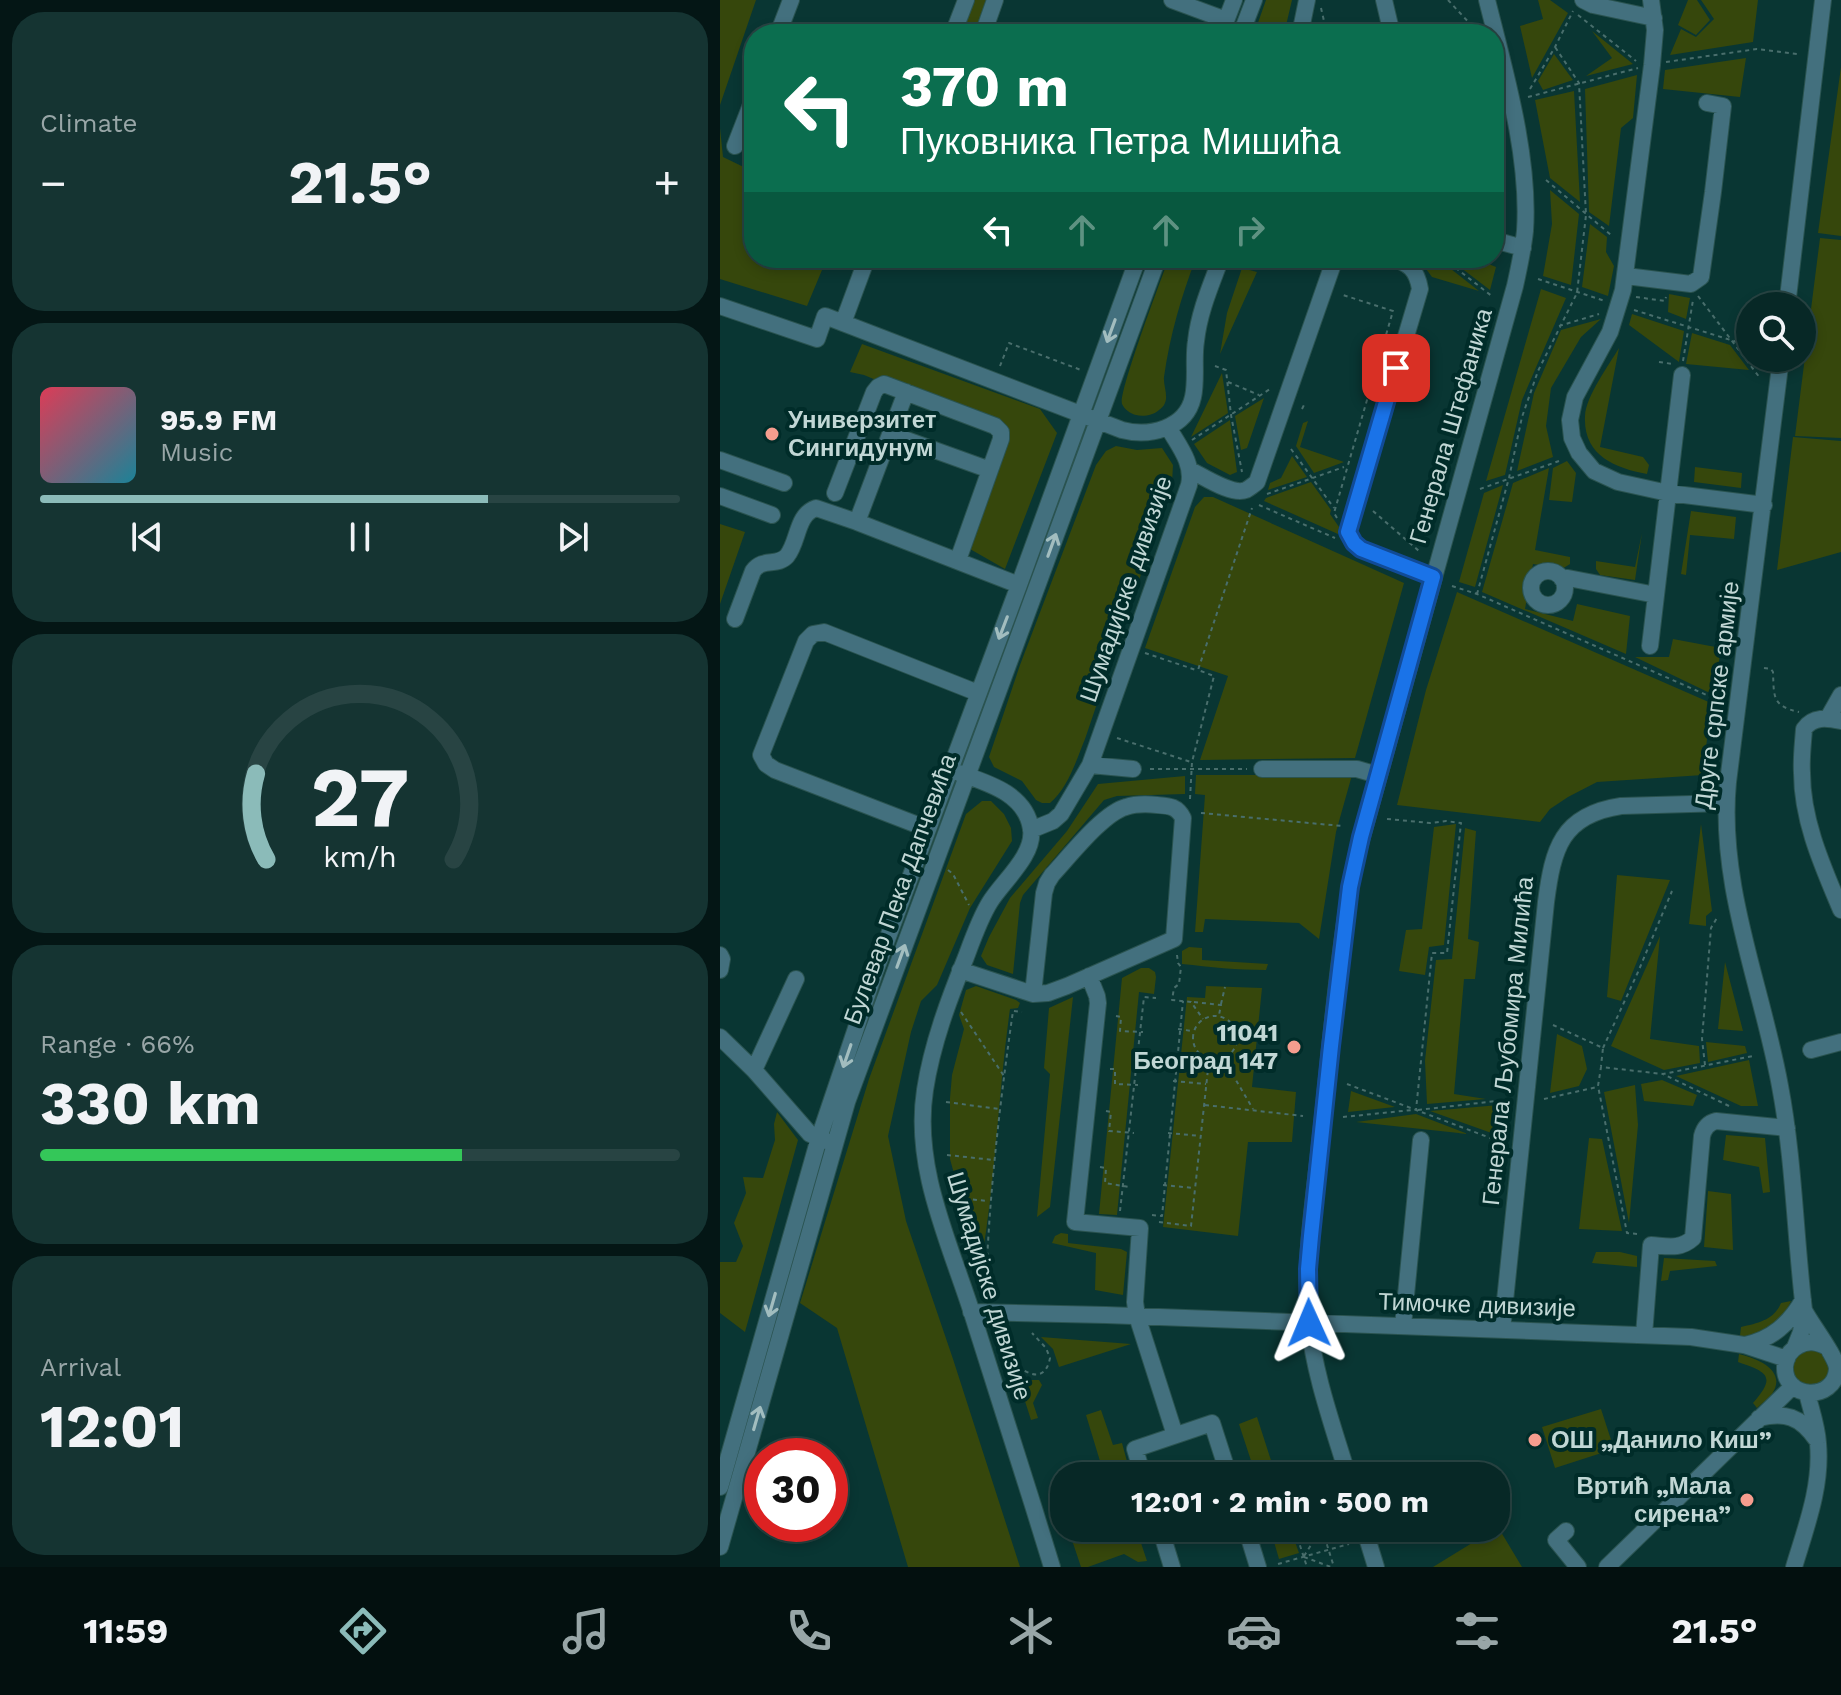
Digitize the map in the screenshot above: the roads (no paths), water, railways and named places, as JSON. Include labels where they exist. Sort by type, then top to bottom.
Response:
[{"type":"street","points":[[782,24],[791,0]]},
{"type":"street","points":[[957,24],[966,0]]},
{"type":"street","points":[[987,24],[995,0]]},
{"type":"street","points":[[1172,0],[1218,24]]},
{"type":"street","points":[[1225,24],[1234,0]]},
{"type":"street","points":[[1245,24],[1254,0]]},
{"type":"street","points":[[1302,24],[1307,0]]},
{"type":"street","points":[[1384,0],[1390,24]]},
{"type":"street","name":"Генерала Штефаника","points":[[1487,0],[1493,24]]},
{"type":"street","points":[[1583,0],[1654,18]]},
{"type":"street","points":[[1651,0],[1654,18],[1652,65],[1626,276],[1610,332],[1575,397],[1570,415],[1571,432],[1579,453],[1591,467],[1600,475],[1618,482],[1668,493],[1764,505]]},
{"type":"street","points":[[1789,292],[1823,0]]},
{"type":"street","name":"Генерала Штефаника","points":[[1344,1462],[1321,1382],[1309,1323],[1308,1269],[1345,924],[1355,862],[1523,248],[1525,204],[1522,163],[1504,69]]},
{"type":"street","points":[[1626,276],[1691,284],[1701,277],[1723,106],[1707,103]]},
{"type":"street","points":[[735,146],[744,123]]},
{"type":"street","points":[[1504,243],[1523,248]]},
{"type":"street","points":[[843,323],[863,268]]},
{"type":"street","name":"Булевар Пека Дапчевића","points":[[720,1547],[875,972],[1134,268]]},
{"type":"street","name":"Булевар Пека Дапчевића","points":[[720,1487],[827,1142],[847,1102],[1154,268]]},
{"type":"street","points":[[720,306],[817,339],[825,316],[1097,421],[1129,432],[1148,434],[1178,421],[1193,397],[1196,342],[1202,311],[1217,268]]},
{"type":"street","points":[[1190,470],[1236,492],[1244,491],[1257,482],[1332,268]]},
{"type":"street","points":[[1412,268],[1420,289],[1348,532],[1361,549],[1433,577]]},
{"type":"street","name":"Друге српске армије","points":[[1779,372],[1726,803],[1726,828],[1731,875],[1776,1064],[1787,1128],[1804,1305],[1803,1324],[1791,1353]]},
{"type":"street","points":[[1650,646],[1682,375]]},
{"type":"street","points":[[835,493],[878,387],[884,384],[995,426],[1001,432],[1001,439],[958,560]]},
{"type":"street","points":[[857,522],[906,392]]},
{"type":"street","name":"Шумадијске дивизије","points":[[1052,1567],[934,1197],[923,1131],[925,1087],[960,970],[990,902],[1028,850],[1031,830],[1053,821],[1061,814],[1090,765],[1189,485],[1190,470],[1168,427]]},
{"type":"street","points":[[890,434],[990,470]]},
{"type":"street","points":[[720,460],[784,483]]},
{"type":"street","points":[[720,496],[772,515]]},
{"type":"street","points":[[735,619],[753,571],[762,563],[778,561],[788,555],[805,514],[816,508],[1019,585]]},
{"type":"street","points":[[1562,579],[1656,595]]},
{"type":"street","points":[[928,829],[775,770],[766,764],[761,755],[806,641],[813,634],[824,632],[978,693]]},
{"type":"street","points":[[1841,695],[1834,720],[1813,721],[1804,729],[1801,775],[1808,818],[1820,860],[1841,910]]},
{"type":"street","points":[[1090,765],[1139,769]]},
{"type":"street","points":[[950,769],[1011,795],[1025,812],[1031,830]]},
{"type":"street","points":[[1262,769],[1357,769],[1378,775]]},
{"type":"street","name":"Генерала Љубомира Милића","points":[[1502,1330],[1546,902],[1561,841],[1575,823],[1605,808],[1726,803]]},
{"type":"street","points":[[960,970],[1033,994],[1048,993],[1174,939],[1183,818],[1179,810],[1171,806],[1121,808],[1101,823],[1052,875],[1044,893],[1033,994]]},
{"type":"street","points":[[720,955],[720,970]]},
{"type":"street","points":[[1095,973],[1098,1003],[1075,1222],[1140,1228],[1135,1302],[1137,1316],[1175,1435]]},
{"type":"street","points":[[754,1070],[796,979]]},
{"type":"street","points":[[720,1037],[754,1070],[810,1134],[827,1142]]},
{"type":"street","points":[[1811,1050],[1841,1042]]},
{"type":"street","points":[[1644,1335],[1651,1245],[1677,1247],[1693,1238],[1702,1136],[1708,1125],[1716,1121],[1787,1128]]},
{"type":"street","points":[[1403,1326],[1421,1140]]},
{"type":"street","points":[[1744,1345],[1758,1342],[1779,1331],[1804,1305]]},
{"type":"street","name":"Друге српске армије","points":[[1804,1305],[1827,1347]]},
{"type":"street","name":"Тимочке дивизије","points":[[971,1312],[1644,1335],[1700,1338],[1791,1353]]},
{"type":"street","points":[[1615,1564],[1759,1418],[1808,1390],[1830,1385],[1839,1370],[1833,1354],[1827,1347],[1811,1342],[1791,1353],[1786,1373],[1808,1390],[1818,1437],[1815,1497],[1794,1567]]},
{"type":"street","points":[[1759,1418],[1780,1415],[1794,1418],[1818,1437]]},
{"type":"street","points":[[1139,1462],[1135,1449],[1212,1423],[1225,1462]]},
{"type":"street","points":[[1566,1531],[1556,1540],[1578,1567]]},
{"type":"street","points":[[1164,1542],[1172,1567]]},
{"type":"street","points":[[1250,1542],[1258,1567]]},
{"type":"street","points":[[1368,1542],[1376,1567]]},
{"type":"place","name":"Универзитет Сингидунум","points":[[772,434]]},
{"type":"place","name":"11041 Београд 147","points":[[1294,1047]]},
{"type":"place","name":"ОШ „Данило Киш”","points":[[1535,1440]]},
{"type":"place","name":"Вртић „Мала сирена”","points":[[1747,1500]]}]
